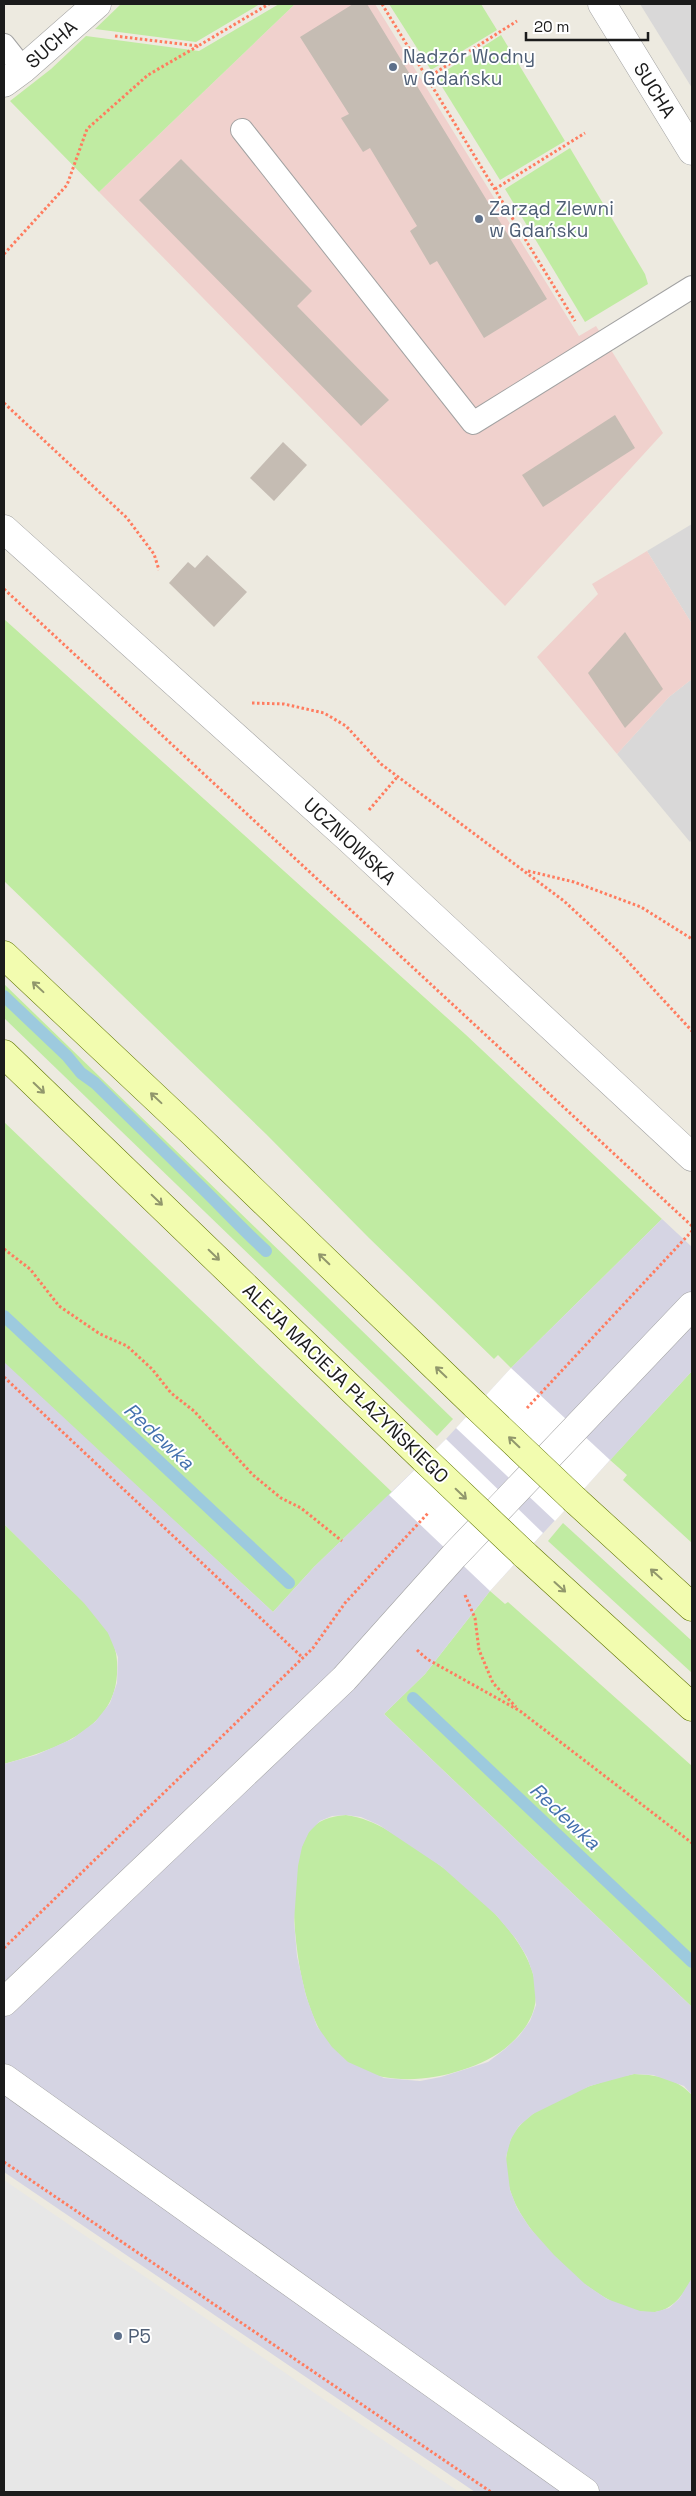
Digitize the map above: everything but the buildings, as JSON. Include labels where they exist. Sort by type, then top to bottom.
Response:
[{"type":"main road","points":[[4,955],[199,1138],[575,1500],[692,1607]]},
{"type":"main road","name":"ALEJA MACIEJA PŁAŻYŃSKIEGO","points":[[4,1054],[524,1554],[692,1707]]},
{"type":"street","name":"SUCHA","points":[[14,76],[97,4]]},
{"type":"street","name":"SUCHA","points":[[606,5],[692,151]]},
{"type":"street","name":"UCZNIOWSKA","points":[[4,529],[347,837],[692,1157]]},
{"type":"street","points":[[4,2002],[344,1679],[450,1560],[692,1306]]},
{"type":"street","points":[[4,2078],[586,2492]]},
{"type":"lane","points":[[4,45],[14,76]]},
{"type":"lane","points":[[242,130],[473,423],[692,287]]},
{"type":"path","points":[[4,254],[67,185],[87,129],[148,75],[269,4]]},
{"type":"path","points":[[382,4],[575,322]]},
{"type":"path","points":[[427,78],[517,21]]},
{"type":"path","points":[[67,30],[198,46]]},
{"type":"path","points":[[495,189],[585,133]]},
{"type":"path","points":[[4,403],[127,518],[154,554],[159,570]]},
{"type":"path","points":[[4,589],[692,1226]]},
{"type":"path","points":[[246,703],[284,704],[324,713],[346,726],[381,764],[564,901],[620,953],[692,1031]]},
{"type":"path","points":[[368,812],[398,776]]},
{"type":"path","points":[[526,871],[574,882],[641,907],[692,939]]},
{"type":"path","points":[[540,1395],[692,1231]]},
{"type":"path","points":[[4,1248],[30,1269],[59,1306],[100,1334],[127,1346],[146,1363],[172,1393],[194,1411],[253,1476],[281,1498],[301,1508],[342,1541]]},
{"type":"path","points":[[4,1377],[303,1658]]},
{"type":"path","points":[[4,1948],[303,1658],[345,1603],[418,1523]]},
{"type":"path","points":[[450,1560],[475,1618],[480,1650],[492,1683],[520,1711],[692,1843]]},
{"type":"path","points":[[391,1627],[427,1659],[520,1711]]},
{"type":"path","points":[[4,2162],[491,2492]]},
{"type":"shaded area","points":[[295,4],[375,4],[579,336],[596,326],[663,433],[505,606],[99,192]]},
{"type":"shaded area","points":[[640,4],[692,4],[692,88]]},
{"type":"shaded area","points":[[692,524],[692,624],[647,551]]},
{"type":"shaded area","points":[[647,551],[692,624],[692,679],[669,697],[617,754],[537,657],[598,594],[592,584]]},
{"type":"shaded area","points":[[692,679],[692,840],[690,842],[617,754],[669,697]]},
{"type":"shaded area","points":[[662,1219],[692,1247],[692,1371],[490,1591],[425,1674],[384,1714],[692,2007],[692,2095],[684,2086],[653,2075],[634,2074],[590,2086],[533,2114],[519,2126],[511,2139],[506,2157],[510,2190],[517,2208],[530,2228],[554,2255],[585,2284],[607,2299],[640,2311],[655,2312],[669,2308],[679,2299],[692,2278],[692,2492],[475,2492],[4,2172],[4,1764],[36,1755],[72,1739],[95,1722],[110,1703],[117,1683],[118,1657],[108,1633],[84,1603],[4,1524],[4,1362],[273,1612],[314,1567],[446,1439],[511,1368]],"holes":[[[332,1816],[361,1817],[379,1825],[442,1867],[496,1915],[516,1939],[527,1957],[533,1974],[536,2005],[530,2021],[519,2036],[488,2062],[441,2077],[420,2081],[384,2078],[348,2062],[332,2047],[317,2026],[306,1996],[297,1956],[294,1921],[298,1866],[302,1847],[309,1832],[320,1821]]]},
{"type":"shaded area","name":"P5","points":[[4,2180],[459,2492],[4,2492]]},
{"type":"green space","points":[[121,4],[260,4],[196,42],[95,29]]},
{"type":"green space","points":[[279,4],[295,4],[99,192],[10,101],[51,69],[86,36],[199,51]]},
{"type":"green space","points":[[389,4],[481,4],[497,30],[431,70]]},
{"type":"green space","points":[[501,35],[565,141],[500,180],[436,77]]},
{"type":"green space","points":[[570,148],[645,274],[648,284],[585,322],[505,189]]},
{"type":"green space","points":[[4,619],[465,1034],[662,1219],[511,1368],[498,1355],[494,1359],[369,1238],[266,1134],[4,881]]},
{"type":"green space","points":[[4,984],[453,1419],[437,1436],[4,1018]]},
{"type":"green space","points":[[4,1122],[392,1492],[314,1567],[273,1612],[4,1364]]},
{"type":"green space","points":[[692,1371],[692,1543],[623,1480],[627,1475],[610,1460]]},
{"type":"green space","points":[[563,1523],[692,1641],[692,1673],[548,1541]]},
{"type":"green space","points":[[4,1524],[84,1602],[100,1621],[109,1634],[116,1653],[117,1674],[113,1694],[105,1711],[92,1725],[77,1736],[41,1753],[4,1764]]},
{"type":"green space","points":[[490,1591],[505,1604],[508,1602],[692,1766],[692,2007],[384,1714],[425,1674]]},
{"type":"green space","points":[[346,1815],[378,1825],[408,1843],[468,1888],[490,1908],[510,1931],[526,1955],[535,1980],[535,2005],[524,2029],[504,2050],[471,2067],[441,2076],[399,2079],[379,2076],[360,2069],[343,2059],[328,2044],[312,2014],[302,1979],[295,1931],[296,1868],[308,1833],[325,1820],[335,1816]]},
{"type":"green space","points":[[634,2074],[666,2078],[686,2089],[692,2095],[692,2278],[678,2300],[667,2308],[655,2312],[636,2311],[616,2304],[576,2277],[558,2260],[541,2242],[518,2209],[508,2184],[506,2166],[506,2156],[511,2139],[519,2126],[532,2115],[548,2104],[584,2088]]},
{"type":"pier","points":[[511,1368],[610,1460],[555,1521],[456,1428]]},
{"type":"pier","points":[[446,1439],[543,1533],[490,1591],[389,1495]]},
{"type":"waterway","points":[[4,996],[266,1251]]},
{"type":"waterway","name":"Redewka","points":[[4,1316],[289,1583]]},
{"type":"waterway","name":"Redewka","points":[[413,1698],[692,1962]]},
{"type":"place","name":"Nadzór Wodny w Gdańsku","points":[[393,67]]},
{"type":"place","name":"Zarząd Zlewni w Gdańsku","points":[[479,219]]},
{"type":"place","name":"P5","points":[[118,2336]]}]
